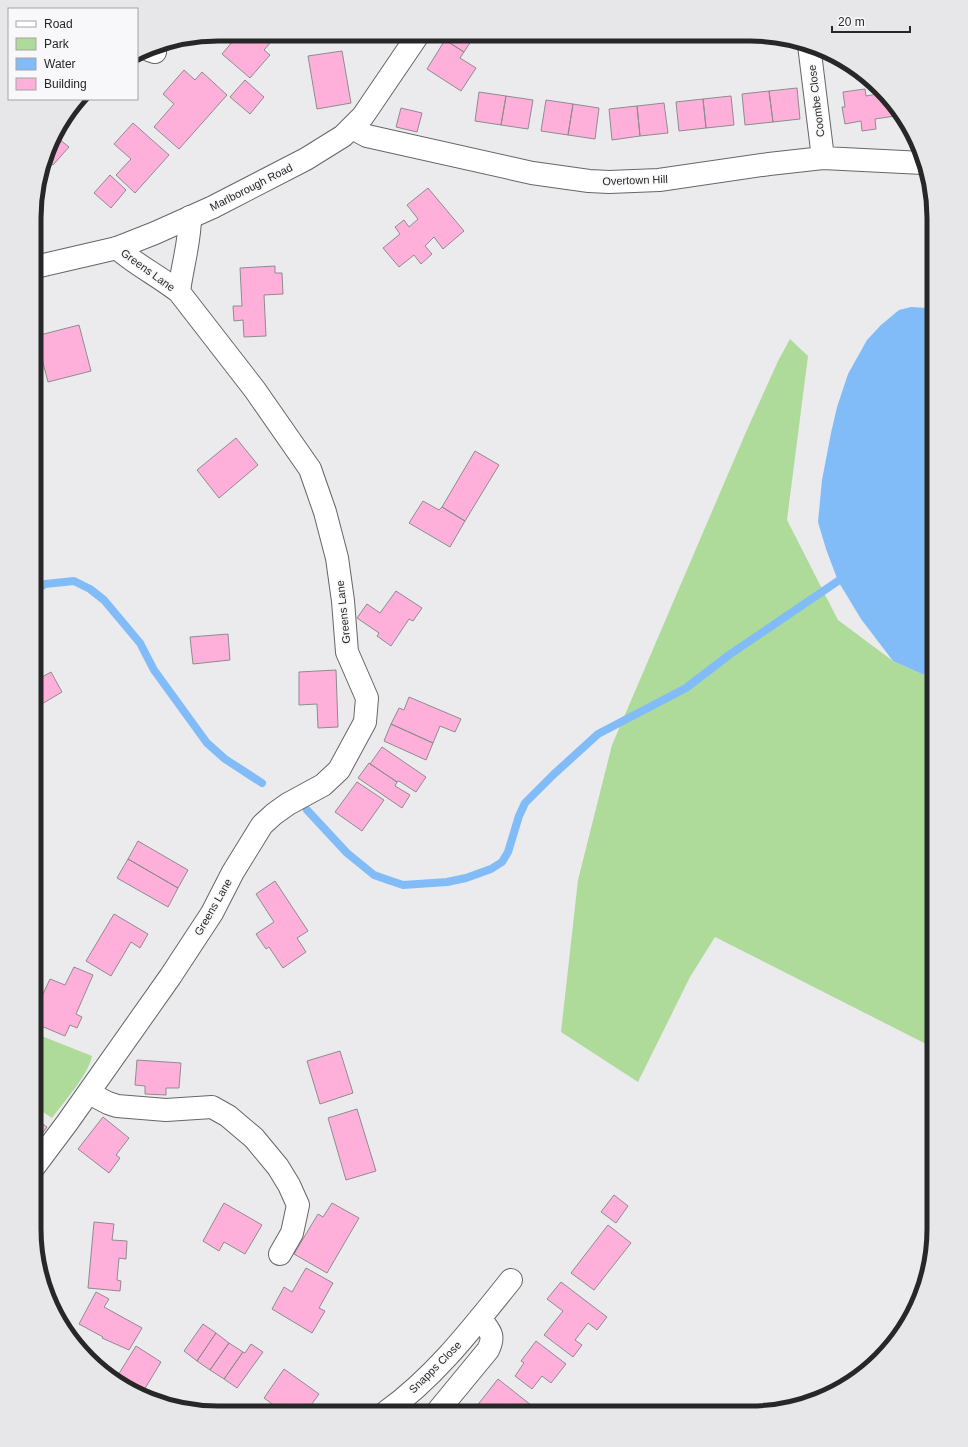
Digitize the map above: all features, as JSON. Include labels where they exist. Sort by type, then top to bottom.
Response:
[{"type":"street","name":"Marlborough Road","points":[[41,266],[117,248],[155,233],[213,207],[306,159],[343,136],[363,116],[414,41]]},
{"type":"street","name":"Coombe Close","points":[[810,51],[823,158]]},
{"type":"street","name":"Overtown Hill","points":[[352,128],[367,136],[467,159],[532,173],[602,182],[659,180],[823,158],[918,163]]},
{"type":"street","name":"Greens Lane","points":[[179,292],[182,267],[190,236],[190,217]]},
{"type":"street","name":"Greens Lane","points":[[41,1157],[170,977],[212,913],[233,872],[262,826],[274,814],[288,804],[323,785],[339,770],[365,722],[366,714],[367,698],[347,652],[344,601],[336,558],[325,512],[310,469],[255,390],[179,292],[166,282],[130,260],[117,248]]},
{"type":"street","points":[[89,1092],[108,1103],[124,1106],[166,1110],[212,1107],[228,1116],[254,1138],[278,1167],[289,1185],[298,1205],[292,1233],[280,1254]]},
{"type":"street","name":"Snapps Close","points":[[394,1406],[420,1386],[453,1351],[511,1280]]},
{"type":"street","points":[[442,1406],[488,1350],[491,1344],[492,1338],[490,1333],[480,1318]]},
{"type":"green space","points":[[790,339],[808,356],[787,520],[838,620],[893,661],[924,675],[927,668],[927,1044],[715,937],[690,977],[638,1082],[561,1032],[578,880],[612,745],[778,361]]},
{"type":"green space","points":[[41,1036],[92,1056],[81,1080],[52,1118],[41,1111]]},
{"type":"water","points":[[911,307],[927,308],[927,668],[924,675],[893,661],[861,619],[838,581],[818,522],[822,480],[831,433],[837,407],[848,374],[867,340],[881,325],[899,310]]},
{"type":"building","points":[[233,41],[272,41],[264,50],[270,55],[250,78],[222,54]]},
{"type":"building","points":[[444,41],[464,52],[460,58],[476,68],[461,91],[427,69]]},
{"type":"building","points":[[447,41],[471,41],[464,52]]},
{"type":"building","points":[[342,51],[351,103],[317,109],[308,56]]},
{"type":"building","points":[[184,70],[195,80],[202,72],[227,95],[179,149],[154,127],[174,104],[163,94]]},
{"type":"building","points":[[245,80],[264,97],[250,114],[230,97]]},
{"type":"building","points":[[797,88],[800,119],[773,122],[769,91]]},
{"type":"building","points":[[865,89],[866,96],[876,94],[894,116],[875,119],[876,129],[862,131],[861,121],[845,124],[842,107],[845,107],[843,92]]},
{"type":"building","points":[[769,91],[773,122],[745,125],[742,94]]},
{"type":"building","points":[[479,92],[506,96],[501,125],[475,121]]},
{"type":"building","points":[[506,96],[533,100],[528,129],[501,125]]},
{"type":"building","points":[[731,96],[734,125],[706,128],[703,99]]},
{"type":"building","points":[[703,99],[706,128],[679,131],[676,102]]},
{"type":"building","points":[[546,100],[573,104],[568,135],[541,131]]},
{"type":"building","points":[[664,103],[668,133],[640,136],[637,106]]},
{"type":"building","points":[[573,104],[599,108],[595,139],[568,135]]},
{"type":"building","points":[[637,106],[640,136],[612,140],[609,109]]},
{"type":"building","points":[[401,108],[422,113],[417,132],[396,127]]},
{"type":"building","points":[[133,123],[169,155],[135,193],[116,175],[131,159],[114,144]]},
{"type":"building","points":[[59,139],[69,147],[53,165],[50,162]]},
{"type":"building","points":[[110,175],[126,190],[111,208],[94,193]]},
{"type":"building","points":[[428,188],[464,231],[443,249],[434,237],[425,246],[432,254],[421,264],[414,255],[399,267],[383,248],[400,234],[395,227],[404,220],[409,227],[418,219],[407,205]]},
{"type":"building","points":[[275,266],[275,273],[282,273],[283,294],[264,295],[266,336],[244,337],[243,320],[234,321],[233,306],[242,306],[240,268]]},
{"type":"building","points":[[79,325],[91,371],[48,382],[41,355],[41,335]]},
{"type":"building","points":[[236,438],[258,465],[219,498],[197,470]]},
{"type":"building","points":[[475,451],[499,465],[465,521],[442,507]]},
{"type":"building","points":[[423,501],[439,510],[442,507],[465,521],[450,547],[409,523]]},
{"type":"building","points":[[396,591],[422,608],[413,621],[409,619],[391,646],[377,636],[379,633],[357,618],[367,604],[380,613]]},
{"type":"building","points":[[228,634],[230,660],[193,664],[190,637]]},
{"type":"building","points":[[336,670],[338,727],[318,728],[317,704],[299,705],[299,672]]},
{"type":"building","points":[[51,672],[62,692],[41,704],[41,678]]},
{"type":"building","points":[[409,697],[461,719],[455,732],[440,726],[433,743],[391,724],[399,708],[404,710]]},
{"type":"building","points":[[391,724],[433,743],[426,760],[384,741]]},
{"type":"building","points":[[382,747],[426,777],[416,792],[399,781],[397,782],[370,764]]},
{"type":"building","points":[[369,763],[397,782],[395,786],[410,795],[402,808],[358,778]]},
{"type":"building","points":[[357,782],[384,800],[362,831],[335,812]]},
{"type":"building","points":[[138,841],[188,870],[178,888],[128,859]]},
{"type":"building","points":[[128,859],[178,888],[168,907],[117,878]]},
{"type":"building","points":[[275,881],[308,931],[297,938],[306,952],[283,968],[269,947],[266,949],[256,934],[274,922],[256,894]]},
{"type":"building","points":[[114,914],[148,934],[140,948],[131,942],[111,976],[86,961]]},
{"type":"building","points":[[74,967],[93,975],[76,1014],[82,1017],[77,1028],[70,1025],[65,1036],[41,1026],[41,998],[50,979],[65,985]]},
{"type":"building","points":[[340,1051],[353,1093],[320,1104],[307,1061]]},
{"type":"building","points":[[137,1060],[181,1063],[179,1088],[166,1088],[166,1095],[145,1094],[145,1086],[135,1085]]},
{"type":"building","points":[[357,1109],[376,1171],[346,1180],[328,1118]]},
{"type":"building","points":[[103,1117],[129,1138],[116,1155],[120,1158],[109,1173],[78,1149]]},
{"type":"building","points":[[41,1123],[47,1127],[41,1135]]},
{"type":"building","points":[[614,1195],[628,1206],[616,1223],[601,1212]]},
{"type":"building","points":[[224,1203],[262,1225],[245,1254],[224,1242],[219,1251],[203,1241]]},
{"type":"building","points":[[332,1203],[359,1218],[327,1273],[294,1254],[318,1214],[323,1217]]},
{"type":"building","points":[[94,1222],[114,1224],[112,1240],[127,1241],[126,1259],[119,1258],[117,1280],[121,1281],[120,1291],[88,1288]]},
{"type":"building","points":[[608,1225],[631,1243],[594,1290],[571,1273]]},
{"type":"building","points":[[306,1268],[333,1283],[319,1308],[325,1311],[312,1333],[272,1309],[284,1287],[292,1292]]},
{"type":"building","points":[[561,1282],[607,1317],[597,1330],[588,1323],[575,1340],[582,1345],[573,1357],[544,1335],[563,1311],[547,1299]]},
{"type":"building","points":[[96,1292],[109,1299],[104,1307],[142,1328],[129,1350],[102,1338],[103,1337],[79,1324]]},
{"type":"building","points":[[203,1324],[216,1333],[197,1361],[184,1351]]},
{"type":"building","points":[[216,1333],[229,1343],[210,1370],[197,1361]]},
{"type":"building","points":[[536,1341],[566,1364],[551,1383],[542,1376],[532,1389],[515,1376],[524,1363],[521,1361]]},
{"type":"building","points":[[229,1343],[243,1352],[224,1379],[210,1370]]},
{"type":"building","points":[[251,1344],[263,1352],[237,1388],[224,1379],[243,1352],[245,1353]]},
{"type":"building","points":[[136,1346],[161,1362],[144,1390],[118,1375]]},
{"type":"building","points":[[284,1369],[319,1394],[310,1406],[275,1406],[264,1398]]},
{"type":"building","points":[[498,1379],[531,1405],[530,1406],[477,1406]]},
{"type":"waterway","points":[[41,587],[45,584],[74,581],[90,589],[104,600],[140,643],[154,670],[207,743],[225,759],[262,783]]},
{"type":"waterway","points":[[307,810],[347,853],[374,875],[403,885],[447,882],[466,878],[491,869],[502,862],[508,852],[519,816],[525,803],[598,734],[686,688],[729,655],[838,581]]}]
